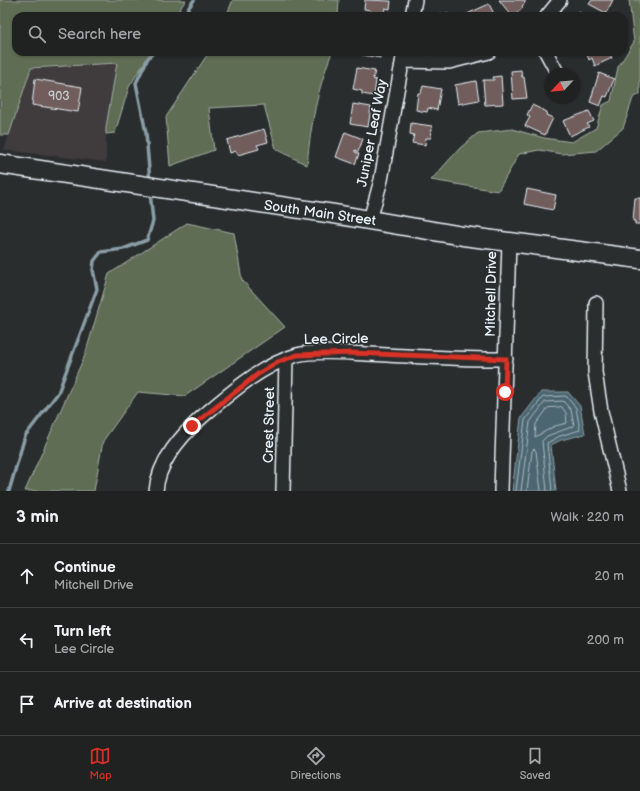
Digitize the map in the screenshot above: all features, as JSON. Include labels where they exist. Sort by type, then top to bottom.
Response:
[{"type":"main road","name":"South Main Street","points":[[0,164],[508,242],[640,259]]},
{"type":"street","points":[[413,12],[415,0]]},
{"type":"street","points":[[550,12],[560,0]]},
{"type":"street","points":[[404,56],[449,62],[473,56]]},
{"type":"street","name":"Juniper Leaf Way","points":[[370,220],[381,180],[404,56]]},
{"type":"street","points":[[548,56],[555,68]]},
{"type":"street","name":"Mitchell Drive","points":[[501,491],[506,359],[508,242]]},
{"type":"street","points":[[596,303],[595,372],[601,410],[620,491]]},
{"type":"street","name":"Lee Circle","points":[[156,491],[162,469],[168,457],[177,442],[192,426],[242,385],[258,374],[286,359],[305,354],[351,353],[506,359]]},
{"type":"street","name":"Crest Street","points":[[284,491],[286,359]]},
{"type":"shaded area","points":[[117,63],[106,127],[106,162],[4,150],[31,68]]},
{"type":"green space","points":[[0,0],[186,0],[178,12],[12,12],[12,56],[148,56],[129,87],[115,133],[106,134],[106,127],[117,63],[31,68],[9,135],[0,135]]},
{"type":"green space","points":[[233,0],[339,0],[338,12],[228,12]]},
{"type":"green space","points":[[629,0],[640,0],[640,94],[633,98],[623,128],[596,151],[562,154],[539,150],[519,154],[498,191],[431,180],[460,148],[478,133],[512,129],[544,138],[572,142],[596,128],[603,105],[611,101],[618,67],[625,56],[628,56],[628,51],[634,42]]},
{"type":"green space","points":[[206,56],[331,56],[315,107],[307,165],[276,149],[264,105],[209,108],[214,150],[170,166],[166,117]]},
{"type":"green space","points":[[187,223],[234,233],[242,280],[285,327],[185,396],[138,392],[103,441],[94,491],[25,491],[85,355],[109,274]]},
{"type":"water","points":[[541,392],[568,392],[580,406],[585,434],[561,440],[551,445],[556,491],[512,491],[521,418]]},
{"type":"building","points":[[365,0],[391,1],[390,9],[385,8],[384,12],[370,12],[370,10],[364,9]]},
{"type":"building","points":[[499,0],[525,0],[525,3],[522,6],[523,8],[518,12],[509,12]]},
{"type":"building","points":[[592,0],[613,0],[607,12],[589,4]]},
{"type":"building","points":[[489,4],[493,12],[472,12]]},
{"type":"building","points":[[368,56],[380,56],[380,58]]},
{"type":"building","points":[[588,56],[611,56],[612,58],[595,66],[592,58],[589,60]]},
{"type":"building","points":[[357,68],[375,71],[373,79],[376,80],[374,96],[362,94],[362,91],[353,89]]},
{"type":"building","points":[[521,70],[522,77],[524,77],[527,98],[513,99],[511,71]]},
{"type":"building","points":[[599,73],[614,79],[607,97],[604,96],[600,106],[590,102]]},
{"type":"building","points":[[501,76],[503,104],[485,105],[483,80],[494,80],[493,77]]},
{"type":"building","points":[[35,79],[82,87],[78,112],[32,105]]},
{"type":"building","points":[[476,81],[479,100],[458,104],[455,85]]},
{"type":"building","points":[[423,86],[441,89],[437,110],[428,108],[427,112],[416,110],[418,93],[421,93]]},
{"type":"building","points":[[353,104],[371,107],[368,127],[350,124]]},
{"type":"building","points":[[532,105],[547,112],[546,115],[553,118],[545,135],[525,126],[530,117],[527,115]]},
{"type":"building","points":[[589,111],[594,121],[587,124],[589,127],[570,136],[563,121]]},
{"type":"building","points":[[411,123],[432,126],[431,138],[426,138],[425,145],[412,143],[414,135],[410,134]]},
{"type":"building","points":[[264,129],[268,142],[257,145],[259,149],[238,155],[236,151],[230,153],[227,140]]},
{"type":"building","points":[[345,132],[363,139],[358,152],[355,150],[355,152],[359,154],[355,164],[336,157]]},
{"type":"building","points":[[527,189],[556,195],[553,210],[524,204]]},
{"type":"building","points":[[635,198],[640,198],[640,224],[635,224],[635,221],[633,221]]},
{"type":"waterway","points":[[186,12],[194,0]]},
{"type":"waterway","points":[[150,56],[136,83],[146,133],[150,182]]},
{"type":"waterway","points":[[9,491],[25,436],[58,393],[97,289],[93,270],[94,261],[101,252],[123,249],[147,240],[153,221],[150,192]]},
{"type":"route","points":[[192,426],[209,410],[258,374],[278,362],[297,355],[305,354],[351,353],[487,360],[506,359],[505,392]]}]
